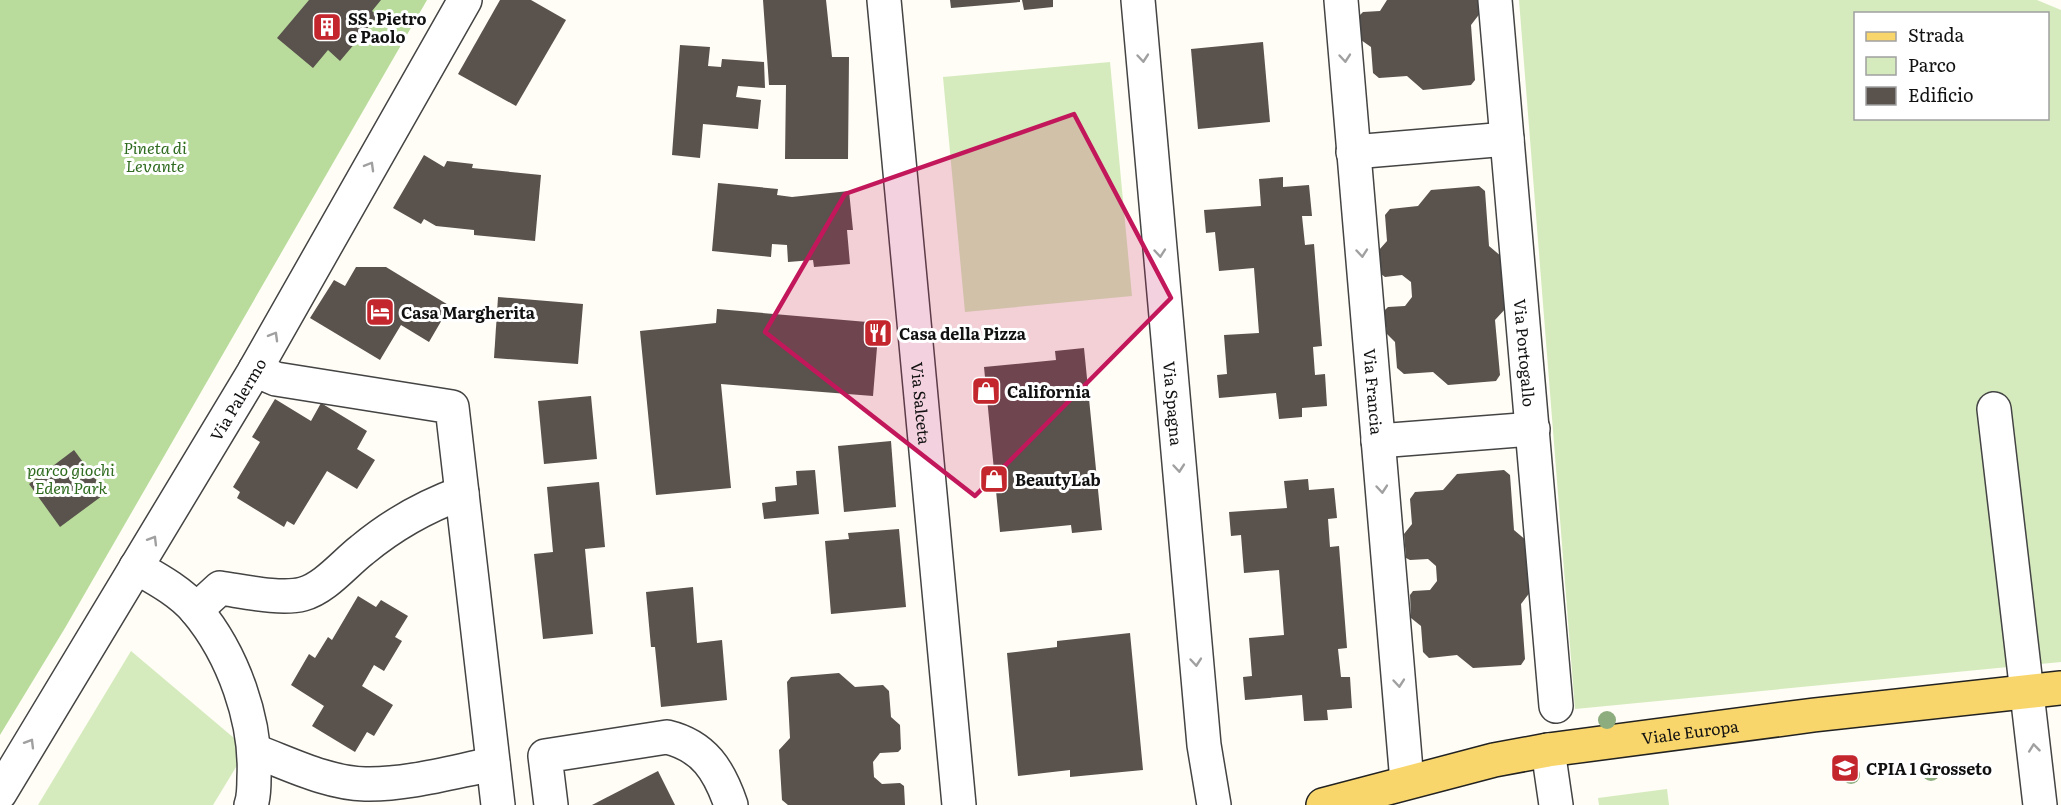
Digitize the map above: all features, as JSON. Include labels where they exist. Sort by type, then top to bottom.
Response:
[{"type":"main road","name":"Viale Europa","points":[[1323,805],[1494,760],[1548,750],[1814,715],[2061,688]]},
{"type":"street","name":"Via Palermo","points":[[0,793],[255,369],[465,0]]},
{"type":"street","name":"Via Salceta","points":[[884,0],[960,805]]},
{"type":"street","name":"Via Spagna","points":[[1138,0],[1204,745],[1214,805]]},
{"type":"street","name":"Via Francia","points":[[1341,0],[1407,782]]},
{"type":"street","name":"Via Portogallo","points":[[1495,0],[1556,706]]},
{"type":"street","points":[[1353,152],[1507,140]]},
{"type":"street","points":[[255,369],[276,379],[452,407],[498,805]]},
{"type":"street","points":[[1994,409],[2029,691],[2040,805]]},
{"type":"street","points":[[1378,441],[1533,429]]},
{"type":"street","points":[[196,610],[220,588],[275,595],[302,594],[326,581],[363,548],[425,506],[462,493]]},
{"type":"street","points":[[136,567],[161,582],[196,610],[224,654],[244,698],[255,751],[251,805]]},
{"type":"street","points":[[551,805],[545,756],[667,737],[685,741],[706,755],[726,790],[731,805]]},
{"type":"street","points":[[1548,750],[1556,805]]},
{"type":"street","points":[[255,751],[325,792],[365,784],[396,782],[493,764]]},
{"type":"highlighted area","points":[[1074,114],[1171,298],[975,496],[765,332],[845,194]]},
{"type":"green space","name":"Pineta di Levante","points":[[0,0],[427,0],[65,628],[0,735]]},
{"type":"green space","points":[[1519,0],[2037,0],[2061,10],[2061,662],[1575,709]]},
{"type":"green space","points":[[1110,62],[1132,296],[965,312],[943,77]]},
{"type":"green space","points":[[131,651],[247,749],[213,805],[38,805]]},
{"type":"green space","points":[[1667,789],[1669,805],[1599,805],[1598,798]]},
{"type":"building","name":"SS. Pietro e Paolo","points":[[309,0],[381,0],[372,11],[378,16],[340,61],[328,50],[313,68],[277,38]]},
{"type":"building","points":[[500,0],[531,0],[566,20],[516,106],[458,74]]},
{"type":"building","points":[[763,0],[826,0],[832,57],[849,57],[848,159],[785,159],[786,85],[769,85]]},
{"type":"building","points":[[950,0],[1020,0],[1020,2],[951,8]]},
{"type":"building","points":[[1022,0],[1053,0],[1053,7],[1024,10]]},
{"type":"building","points":[[1387,0],[1480,0],[1481,12],[1471,25],[1475,80],[1471,85],[1423,90],[1407,76],[1379,78],[1373,73],[1371,47],[1361,40],[1359,16],[1363,12],[1380,11]]},
{"type":"building","points":[[1263,42],[1270,122],[1198,129],[1191,49]]},
{"type":"building","points":[[680,45],[710,47],[708,66],[721,67],[722,59],[764,62],[765,88],[738,86],[736,97],[761,100],[758,129],[703,124],[700,158],[672,155]]},
{"type":"building","points":[[424,155],[444,167],[447,161],[473,164],[472,168],[541,175],[535,241],[474,235],[474,230],[436,226],[424,219],[421,224],[393,208]]},
{"type":"building","points":[[1283,177],[1283,187],[1309,185],[1312,216],[1302,216],[1305,245],[1314,244],[1322,346],[1313,347],[1315,375],[1325,374],[1327,406],[1302,408],[1302,417],[1279,419],[1276,393],[1219,398],[1217,375],[1227,374],[1224,335],[1259,333],[1254,268],[1219,271],[1215,232],[1206,233],[1204,210],[1261,206],[1259,179]]},
{"type":"building","points":[[718,183],[778,189],[777,195],[792,197],[849,191],[853,230],[847,230],[850,264],[814,267],[813,260],[788,262],[787,245],[772,244],[771,257],[712,251]]},
{"type":"building","points":[[1479,186],[1485,191],[1489,246],[1502,257],[1507,307],[1495,320],[1500,375],[1496,381],[1448,385],[1433,372],[1404,374],[1397,368],[1395,342],[1387,334],[1384,311],[1388,307],[1405,306],[1412,297],[1411,282],[1402,275],[1385,277],[1381,274],[1379,250],[1387,241],[1385,215],[1390,209],[1418,206],[1431,190]]},
{"type":"building","name":"Casa Margherita","points":[[356,267],[386,267],[450,306],[429,342],[401,325],[380,360],[310,318],[334,280],[345,286]]},
{"type":"building","points":[[498,297],[583,304],[578,364],[494,358]]},
{"type":"building","points":[[717,309],[879,323],[873,396],[721,384],[731,488],[656,495],[640,331],[716,323]]},
{"type":"building","points":[[1084,348],[1102,530],[1072,533],[1071,525],[1000,532],[984,367],[1056,360],[1055,351]]},
{"type":"building","points":[[591,396],[597,459],[544,464],[538,401]]},
{"type":"building","points":[[275,399],[311,421],[321,403],[367,431],[357,449],[375,460],[357,489],[327,471],[294,525],[287,521],[284,527],[237,498],[240,492],[233,487],[260,442],[252,437]]},
{"type":"building","points":[[891,441],[896,507],[844,512],[838,446]]},
{"type":"building","points":[[74,450],[106,493],[60,527],[29,484]]},
{"type":"building","points":[[815,470],[819,514],[764,519],[762,503],[776,501],[775,487],[797,485],[796,471]]},
{"type":"building","points":[[1504,470],[1510,475],[1514,530],[1527,541],[1531,591],[1521,604],[1525,659],[1521,665],[1473,668],[1457,655],[1429,658],[1423,652],[1421,626],[1411,618],[1410,595],[1413,591],[1430,590],[1437,581],[1436,566],[1428,559],[1410,560],[1406,558],[1404,534],[1412,524],[1410,499],[1415,492],[1443,490],[1457,474]]},
{"type":"building","points":[[1308,479],[1309,490],[1334,488],[1337,518],[1328,519],[1330,547],[1339,546],[1347,648],[1338,649],[1341,677],[1350,677],[1352,708],[1327,710],[1328,720],[1304,721],[1302,695],[1245,700],[1243,677],[1252,676],[1249,638],[1284,635],[1279,570],[1244,573],[1241,535],[1231,536],[1229,512],[1287,508],[1284,481]]},
{"type":"building","points":[[599,482],[605,547],[585,549],[593,634],[543,639],[534,554],[553,552],[547,487]]},
{"type":"building","points":[[899,529],[906,607],[831,614],[825,541],[849,539],[848,533]]},
{"type":"building","points":[[693,587],[697,643],[722,640],[727,700],[661,707],[655,647],[651,647],[646,592]]},
{"type":"building","points":[[358,596],[376,607],[381,600],[408,616],[395,637],[402,641],[384,671],[374,665],[362,686],[393,705],[374,736],[367,732],[355,752],[312,726],[324,706],[291,685],[309,654],[315,658],[328,637],[332,640]]},
{"type":"building","points":[[1130,633],[1143,770],[1070,777],[1070,770],[1018,776],[1007,653],[1057,647],[1057,641]]},
{"type":"building","points":[[839,673],[855,687],[883,685],[889,691],[891,717],[900,725],[901,749],[898,752],[880,753],[873,762],[874,777],[882,784],[900,783],[904,786],[905,805],[788,805],[782,800],[779,750],[790,738],[787,682],[791,677]]},
{"type":"building","points":[[658,771],[675,805],[592,805]]},
{"type":"place","name":"SS. Pietro e Paolo","points":[[327,27]]},
{"type":"place","name":"Casa Margherita","points":[[380,312]]},
{"type":"place","name":"Casa della Pizza","points":[[878,333]]},
{"type":"place","name":"California","points":[[986,391]]},
{"type":"place","name":"BeautyLab","points":[[994,479]]},
{"type":"place","name":"CPIA 1 Grosseto","points":[[1845,768]]},
{"type":"park label","name":"parco giochi Eden Park","points":[[71,478]]}]
